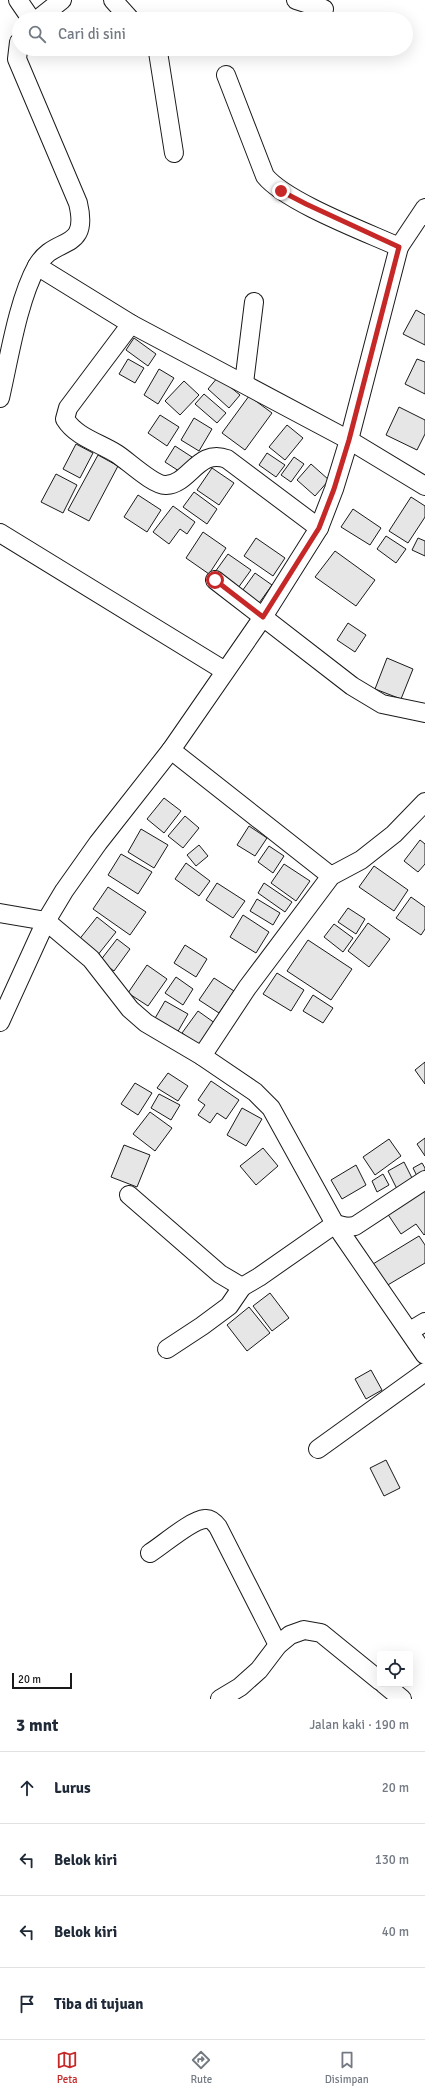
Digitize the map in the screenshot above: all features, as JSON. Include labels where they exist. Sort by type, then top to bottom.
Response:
[{"type":"street","points":[[18,0],[26,12]]},
{"type":"street","points":[[47,12],[62,0]]},
{"type":"street","points":[[113,0],[124,12]]},
{"type":"street","points":[[296,0],[324,9]]},
{"type":"street","points":[[0,398],[17,324],[36,266],[45,254],[73,239],[79,231],[82,218],[78,203],[17,59],[17,56]]},
{"type":"street","points":[[159,56],[174,153]]},
{"type":"street","points":[[226,75],[265,176],[271,183],[306,204],[399,247]]},
{"type":"street","points":[[0,1022],[46,922],[64,891],[98,843],[171,750],[263,617],[319,528],[334,489],[349,440],[399,247],[425,208]]},
{"type":"street","points":[[36,266],[131,324],[349,440],[425,486]]},
{"type":"street","points":[[244,383],[254,302]]},
{"type":"street","points":[[131,324],[68,408],[65,419],[70,428],[117,454],[157,483],[166,486],[175,482],[207,458],[217,455],[227,459],[319,528]]},
{"type":"street","points":[[0,533],[225,671]]},
{"type":"street","points":[[215,580],[352,686],[382,704],[425,713]]},
{"type":"street","points":[[171,750],[331,876]]},
{"type":"street","points":[[202,1056],[247,988],[331,876],[361,860],[394,834],[425,802]]},
{"type":"street","points":[[0,913],[46,922],[91,959],[130,1009],[146,1023],[202,1056],[255,1092],[271,1108],[335,1224],[410,1331],[425,1355]]},
{"type":"street","points":[[167,1349],[202,1326],[228,1306],[242,1288],[335,1224],[347,1227],[355,1226],[425,1180]]},
{"type":"street","points":[[129,1195],[220,1274],[242,1288]]},
{"type":"street","points":[[410,1331],[425,1322]]},
{"type":"street","points":[[318,1449],[425,1372]]},
{"type":"street","points":[[150,1553],[192,1524],[205,1519],[212,1521],[218,1527],[278,1645]]},
{"type":"street","points":[[220,1699],[240,1687],[259,1670],[278,1645],[290,1635],[304,1630],[321,1633],[377,1679]]},
{"type":"street","points":[[388,1687],[402,1699]]},
{"type":"building","points":[[416,310],[425,315],[425,345],[403,334]]},
{"type":"building","points":[[134,338],[156,354],[148,366],[126,350]]},
{"type":"building","points":[[128,359],[144,368],[135,383],[119,374]]},
{"type":"building","points":[[417,359],[425,362],[425,394],[405,384]]},
{"type":"building","points":[[159,369],[174,378],[158,404],[144,395]]},
{"type":"building","points":[[218,377],[240,395],[229,408],[208,389]]},
{"type":"building","points":[[184,381],[199,395],[180,415],[165,401]]},
{"type":"building","points":[[204,394],[226,413],[217,423],[195,404]]},
{"type":"building","points":[[249,396],[272,413],[245,450],[222,433]]},
{"type":"building","points":[[399,407],[425,420],[425,434],[417,450],[386,435]]},
{"type":"building","points":[[160,415],[179,427],[167,446],[148,433]]},
{"type":"building","points":[[194,418],[212,429],[199,451],[181,440]]},
{"type":"building","points":[[287,425],[303,438],[285,460],[269,447]]},
{"type":"building","points":[[76,444],[93,453],[80,478],[63,469]]},
{"type":"building","points":[[175,446],[192,457],[182,473],[165,462]]},
{"type":"building","points":[[267,453],[285,465],[276,477],[259,465]]},
{"type":"building","points":[[98,455],[118,466],[89,521],[68,510]]},
{"type":"building","points":[[294,457],[304,464],[291,482],[281,475]]},
{"type":"building","points":[[311,464],[329,480],[315,496],[297,480]]},
{"type":"building","points":[[212,468],[234,483],[219,505],[197,490]]},
{"type":"building","points":[[56,474],[77,485],[63,513],[41,502]]},
{"type":"building","points":[[194,492],[217,509],[207,524],[183,507]]},
{"type":"building","points":[[138,495],[161,510],[147,532],[124,517]]},
{"type":"building","points":[[411,497],[425,506],[425,517],[408,543],[389,531]]},
{"type":"building","points":[[173,506],[195,522],[187,534],[180,529],[169,544],[153,532]]},
{"type":"building","points":[[353,509],[381,528],[370,545],[341,527]]},
{"type":"building","points":[[203,532],[226,548],[209,574],[186,558]]},
{"type":"building","points":[[386,536],[406,549],[396,563],[377,549]]},
{"type":"building","points":[[256,538],[285,558],[273,576],[244,556]]},
{"type":"building","points":[[418,538],[425,541],[425,556],[412,550]]},
{"type":"building","points":[[335,551],[375,580],[356,606],[315,577]]},
{"type":"building","points":[[228,554],[251,570],[238,588],[215,572]]},
{"type":"building","points":[[255,573],[272,585],[257,606],[240,594]]},
{"type":"building","points":[[348,623],[366,635],[355,652],[337,640]]},
{"type":"building","points":[[387,658],[413,669],[401,699],[375,689]]},
{"type":"building","points":[[164,798],[181,811],[164,833],[147,819]]},
{"type":"building","points":[[185,816],[199,828],[183,848],[168,836]]},
{"type":"building","points":[[249,826],[267,838],[255,856],[237,845]]},
{"type":"building","points":[[141,829],[168,845],[154,868],[128,852]]},
{"type":"building","points":[[420,840],[425,844],[425,864],[418,872],[404,861]]},
{"type":"building","points":[[199,845],[208,856],[196,866],[187,855]]},
{"type":"building","points":[[269,846],[284,856],[273,873],[258,862]]},
{"type":"building","points":[[121,854],[152,872],[138,894],[108,875]]},
{"type":"building","points":[[186,863],[210,881],[199,896],[175,879]]},
{"type":"building","points":[[284,864],[310,881],[296,901],[271,883]]},
{"type":"building","points":[[374,866],[408,890],[394,911],[359,887]]},
{"type":"building","points":[[217,883],[245,901],[233,918],[206,900]]},
{"type":"building","points":[[264,883],[292,902],[285,912],[258,893]]},
{"type":"building","points":[[108,887],[146,912],[130,935],[93,909]]},
{"type":"building","points":[[411,897],[425,907],[425,929],[421,935],[396,918]]},
{"type":"building","points":[[257,899],[280,913],[273,925],[250,911]]},
{"type":"building","points":[[348,908],[365,919],[356,934],[338,922]]},
{"type":"building","points":[[243,915],[269,932],[256,953],[230,937]]},
{"type":"building","points":[[97,917],[116,932],[97,956],[78,941]]},
{"type":"building","points":[[368,923],[390,939],[369,967],[348,951]]},
{"type":"building","points":[[334,924],[353,938],[343,952],[324,937]]},
{"type":"building","points":[[117,939],[130,949],[114,971],[100,961]]},
{"type":"building","points":[[308,940],[352,969],[331,1000],[287,971]]},
{"type":"building","points":[[185,945],[207,959],[196,977],[174,963]]},
{"type":"building","points":[[147,965],[167,979],[148,1006],[128,993]]},
{"type":"building","points":[[277,973],[304,990],[291,1011],[263,994]]},
{"type":"building","points":[[176,977],[193,989],[183,1005],[165,993]]},
{"type":"building","points":[[214,978],[234,991],[219,1013],[199,1000]]},
{"type":"building","points":[[313,995],[333,1008],[323,1023],[303,1011]]},
{"type":"building","points":[[165,1001],[188,1014],[177,1033],[154,1020]]},
{"type":"building","points":[[198,1011],[219,1026],[202,1048],[182,1033]]},
{"type":"building","points":[[425,1062],[425,1084],[415,1070]]},
{"type":"building","points":[[168,1073],[188,1086],[178,1101],[157,1088]]},
{"type":"building","points":[[211,1081],[239,1100],[226,1119],[217,1113],[210,1123],[198,1115],[205,1105],[198,1100]]},
{"type":"building","points":[[135,1083],[152,1093],[138,1115],[121,1104]]},
{"type":"building","points":[[159,1094],[180,1105],[171,1120],[151,1108]]},
{"type":"building","points":[[242,1108],[262,1119],[246,1146],[227,1135]]},
{"type":"building","points":[[150,1112],[172,1128],[155,1151],[133,1134]]},
{"type":"building","points":[[425,1138],[425,1156],[417,1144]]},
{"type":"building","points":[[389,1139],[401,1156],[375,1175],[363,1157]]},
{"type":"building","points":[[124,1145],[150,1155],[137,1187],[111,1177]]},
{"type":"building","points":[[263,1148],[278,1166],[256,1185],[240,1166]]},
{"type":"building","points":[[404,1162],[414,1182],[398,1191],[388,1171]]},
{"type":"building","points":[[422,1163],[425,1168],[425,1177],[419,1180],[413,1168]]},
{"type":"building","points":[[356,1165],[366,1185],[342,1199],[331,1180]]},
{"type":"building","points":[[383,1174],[389,1185],[377,1192],[372,1181]]},
{"type":"building","points":[[425,1183],[425,1234],[424,1235],[416,1224],[401,1234],[385,1210]]},
{"type":"building","points":[[419,1236],[425,1245],[425,1263],[386,1286],[373,1264]]},
{"type":"building","points":[[270,1293],[289,1318],[272,1331],[253,1306]]},
{"type":"building","points":[[249,1307],[270,1333],[247,1351],[227,1325]]},
{"type":"building","points":[[371,1370],[382,1390],[366,1399],[355,1379]]},
{"type":"building","points":[[386,1460],[400,1488],[384,1496],[370,1468]]},
{"type":"route","points":[[215,580],[263,617],[298,564],[319,528],[334,489],[349,440],[399,247],[281,191]]}]
